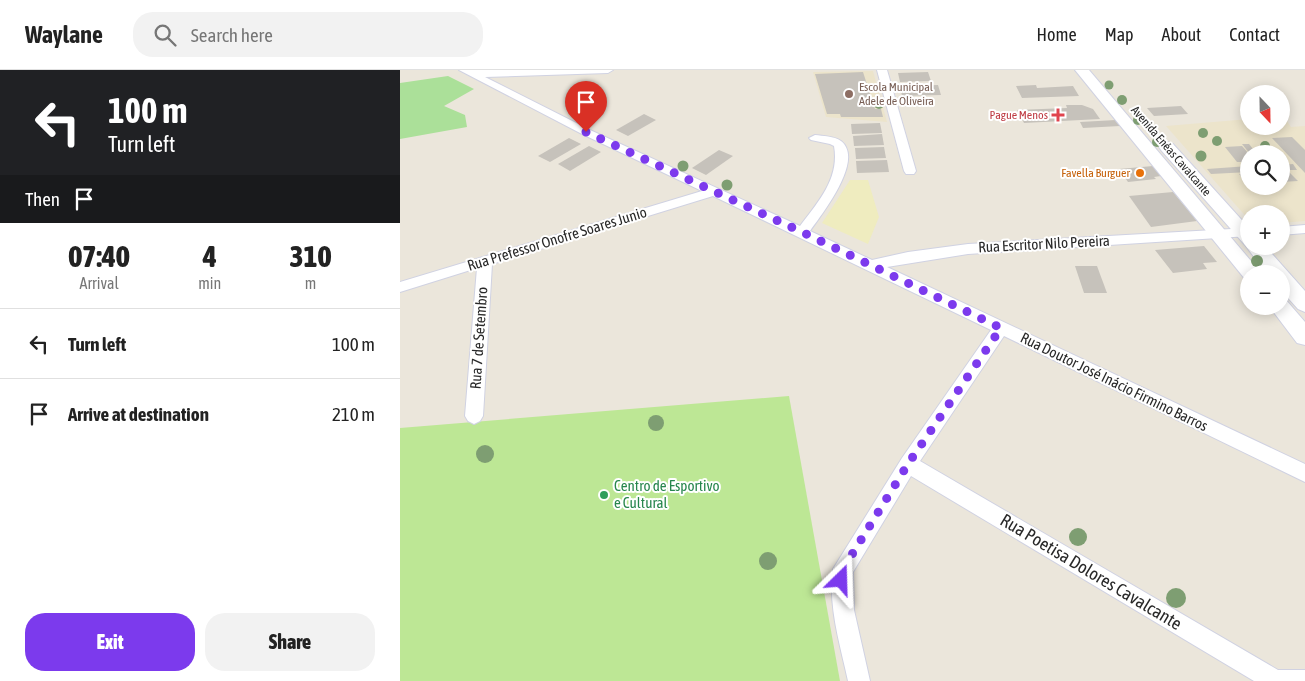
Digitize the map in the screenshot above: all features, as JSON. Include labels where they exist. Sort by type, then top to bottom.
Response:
[{"type":"main road","name":"Avenida Enéas Cavalcante","points":[[1082,70],[1245,265]]},
{"type":"main road","name":"Avenida Enéas Cavalcante","points":[[1099,70],[1240,229]]},
{"type":"main road","points":[[1163,165],[1182,163]]},
{"type":"main road","name":"Avenida Enéas Cavalcante","points":[[1262,255],[1270,265]]},
{"type":"main road","points":[[1290,287],[1305,304]]},
{"type":"main road","points":[[1287,315],[1305,337]]},
{"type":"street","points":[[467,72],[608,70]]},
{"type":"street","points":[[882,70],[910,171]]},
{"type":"street","name":"Rua Doutor José Inácio Firmino Barros","points":[[467,72],[586,132],[802,232],[1305,473]]},
{"type":"street","points":[[802,232],[833,190],[840,174],[841,150],[839,145],[833,141],[815,138]]},
{"type":"street","name":"Rua Prefessor Onofre Soares Junio","points":[[400,286],[714,191]]},
{"type":"street","points":[[1290,230],[1305,229]]},
{"type":"street","name":"Rua Escritor Nilo Pereira","points":[[871,265],[908,257],[968,249],[1219,234],[1240,237]]},
{"type":"street","name":"Rua 7 de Setembro","points":[[474,416],[485,260]]},
{"type":"street","points":[[859,681],[842,598],[841,580],[843,569],[908,464],[1001,328]]},
{"type":"street","name":"Rua Poetisa Dolores Cavalcante","points":[[908,464],[1274,680]]},
{"type":"street","points":[[1261,681],[1305,681]]},
{"type":"shaded area","name":"Escola Municipal Adele de Oliveira","points":[[873,71],[887,122],[826,117],[813,72]]},
{"type":"shaded area","points":[[1240,120],[1240,135],[1290,135],[1290,126],[1305,126],[1305,221],[1290,222],[1290,205],[1240,205],[1240,210],[1166,126]]},
{"type":"green space","points":[[448,76],[474,89],[444,106],[465,115],[467,127],[400,139],[400,83]]},
{"type":"green space","name":"Centro de Esportivo e Cultural","points":[[789,396],[840,681],[400,681],[400,428]]},
{"type":"sand","points":[[850,180],[868,180],[879,217],[868,244],[822,223]]},
{"type":"building","name":"Escola Municipal Adele de Oliveira","points":[[863,72],[875,109],[881,109],[883,117],[841,117],[840,114],[827,114],[815,74]]},
{"type":"building","points":[[928,72],[931,81],[900,82],[898,73]]},
{"type":"building","points":[[938,85],[941,95],[902,96],[900,86]]},
{"type":"building","points":[[1036,85],[1037,88],[1073,86],[1079,96],[1022,98],[1016,86]]},
{"type":"building","name":"Pague Menos","points":[[1066,105],[1082,105],[1093,109],[1100,119],[1024,123],[1017,110],[1067,108]]},
{"type":"building","points":[[1181,106],[1188,114],[1154,116],[1147,108]]},
{"type":"building","points":[[644,114],[656,120],[628,136],[616,130]]},
{"type":"building","points":[[1116,120],[1120,126],[1083,128],[1080,122]]},
{"type":"building","points":[[880,123],[882,133],[852,134],[851,124]]},
{"type":"building","points":[[882,134],[884,145],[854,146],[853,136]]},
{"type":"building","points":[[1292,137],[1305,150],[1305,173],[1290,157],[1290,145],[1279,145],[1272,138]]},
{"type":"building","points":[[569,138],[581,144],[550,162],[538,156]]},
{"type":"building","points":[[589,146],[601,152],[570,171],[558,164]]},
{"type":"building","points":[[1240,146],[1240,162],[1237,162],[1225,147]]},
{"type":"building","points":[[884,147],[886,158],[856,159],[855,148]]},
{"type":"building","points":[[719,150],[733,156],[706,175],[692,168]]},
{"type":"building","points":[[887,160],[889,172],[857,173],[856,161]]},
{"type":"building","points":[[1290,164],[1293,164],[1297,170],[1290,170]]},
{"type":"building","name":"Favella Burguer","points":[[1153,166],[1161,176],[1154,177],[1156,179],[1128,182],[1119,169]]},
{"type":"building","points":[[1240,167],[1240,172],[1211,174],[1207,169]]},
{"type":"building","points":[[1290,173],[1298,181],[1290,181]]},
{"type":"building","points":[[1173,192],[1197,221],[1151,227],[1129,196]]},
{"type":"building","points":[[1204,246],[1217,262],[1203,263],[1207,269],[1173,273],[1155,250]]},
{"type":"building","points":[[1075,266],[1097,266],[1107,293],[1084,293]]},
{"type":"place","name":"Escola Municipal Adele de Oliveira","points":[[849,94]]},
{"type":"place","name":"Pague Menos","points":[[1058,115]]},
{"type":"place","name":"Favella Burguer","points":[[1140,173]]},
{"type":"place","name":"Centro de Esportivo e Cultural","points":[[604,495]]},
{"type":"route","points":[[586,132],[802,232],[1001,328],[908,464],[843,569],[841,580]]}]
